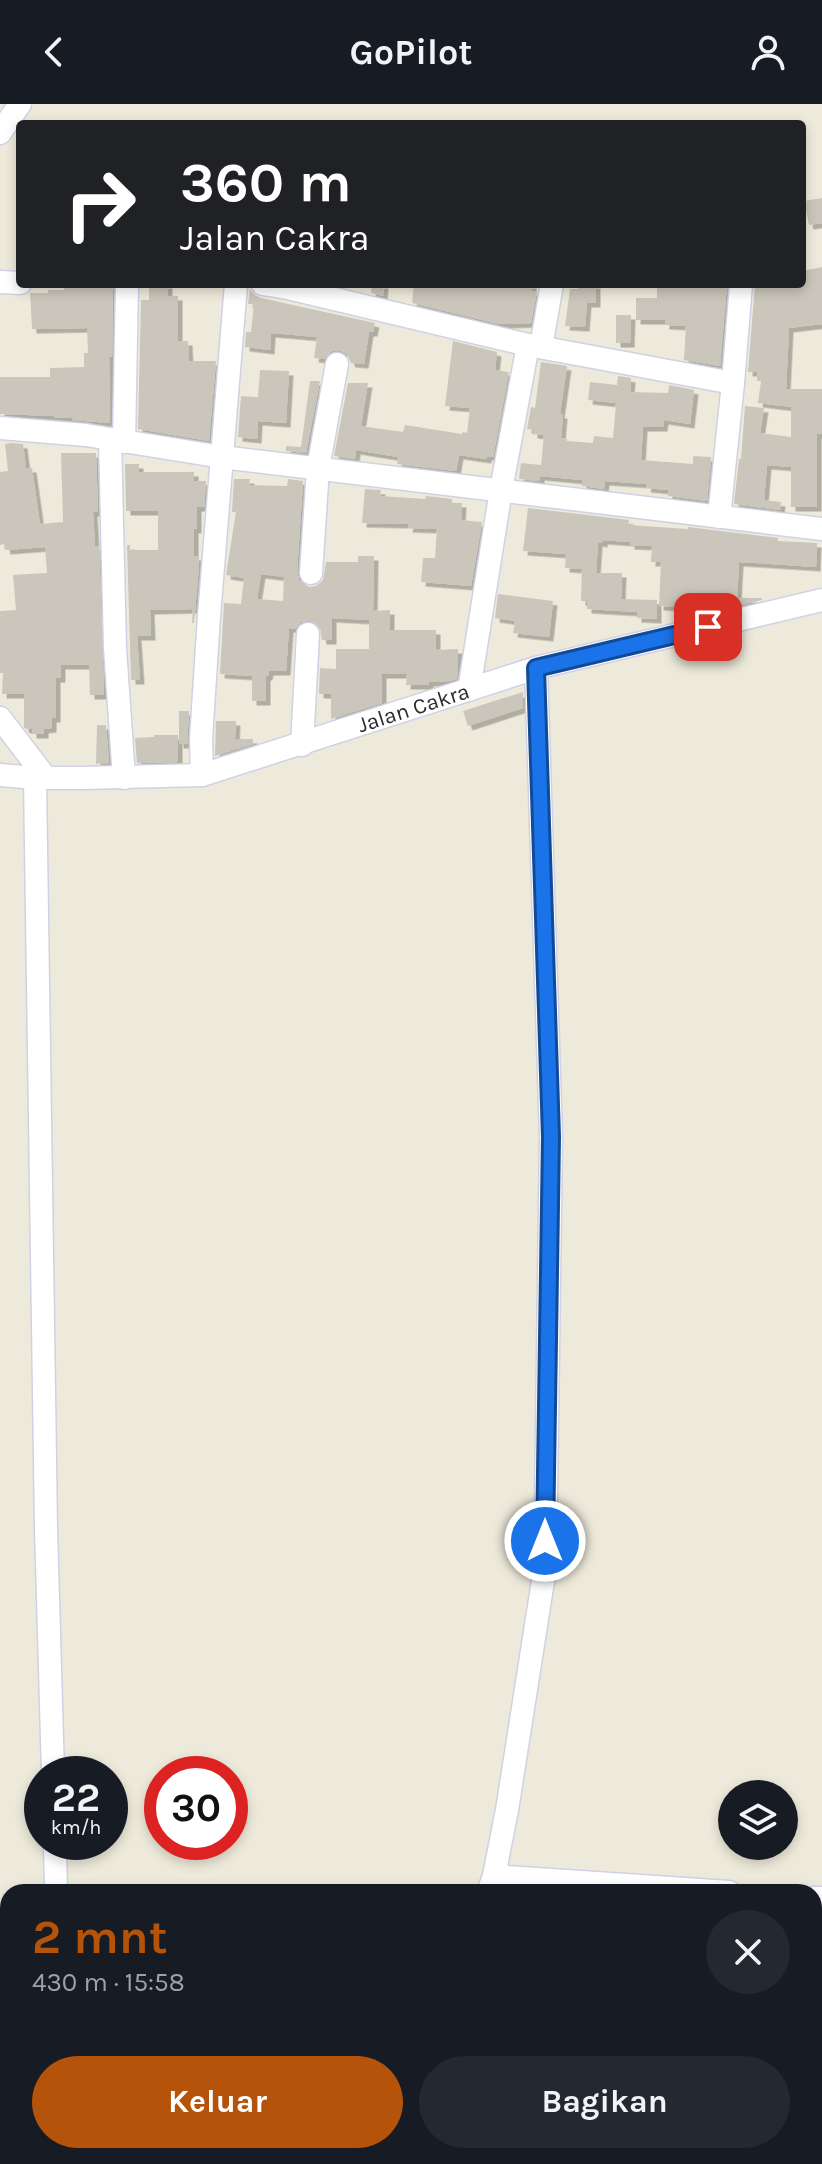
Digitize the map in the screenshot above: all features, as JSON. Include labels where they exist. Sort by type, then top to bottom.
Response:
[{"type":"street","points":[[0,133],[20,104]]},
{"type":"street","points":[[124,778],[115,648],[117,441],[127,288]]},
{"type":"street","points":[[202,775],[201,739],[236,288]]},
{"type":"street","points":[[288,288],[534,346],[733,383]]},
{"type":"street","points":[[469,690],[501,490],[534,346],[551,288]]},
{"type":"street","points":[[719,517],[741,288]]},
{"type":"street","points":[[311,573],[318,468],[337,364]]},
{"type":"street","points":[[0,428],[86,435],[222,457],[822,529]]},
{"type":"street","name":"Jalan Cakra","points":[[0,775],[124,778],[202,775],[536,668],[822,600]]},
{"type":"street","points":[[302,745],[308,634]]},
{"type":"street","points":[[491,1884],[507,1810],[545,1568],[551,1137],[536,668]]},
{"type":"street","points":[[0,718],[40,778],[46,1528],[52,1756]]},
{"type":"street","points":[[55,1860],[56,1884]]},
{"type":"building","points":[[822,198],[822,223],[809,225],[806,201]]},
{"type":"building","points":[[822,267],[822,324],[789,328],[786,389],[822,389],[822,434],[817,434],[817,507],[791,507],[791,467],[767,465],[764,500],[781,502],[780,510],[734,504],[745,406],[764,408],[760,433],[791,437],[791,407],[758,403],[761,381],[757,381],[757,372],[748,372],[755,288],[806,288],[806,270]]},
{"type":"building","points":[[113,288],[112,357],[109,357],[110,423],[54,416],[0,414],[0,377],[50,377],[50,368],[84,367],[84,353],[88,353],[87,328],[32,329],[30,293]]},
{"type":"building","points":[[149,288],[168,288],[168,296],[178,296],[178,341],[188,341],[189,361],[216,361],[209,441],[138,429],[141,300],[149,300]]},
{"type":"building","points":[[372,288],[384,288],[383,296],[371,293]]},
{"type":"building","points":[[414,288],[532,288],[532,291],[537,291],[531,323],[499,324],[412,303]]},
{"type":"building","points":[[596,288],[596,303],[587,303],[585,327],[565,326],[570,289]]},
{"type":"building","points":[[657,288],[727,288],[720,366],[684,360],[686,326],[665,325],[665,320],[636,320],[636,298],[657,298]]},
{"type":"building","points":[[250,290],[261,298],[375,323],[373,332],[369,332],[364,364],[351,363],[347,354],[339,350],[332,351],[324,359],[314,358],[317,337],[271,333],[270,350],[245,347],[246,332],[251,332],[254,304],[248,304]]},
{"type":"building","points":[[616,315],[631,315],[630,343],[616,343]]},
{"type":"building","points":[[453,341],[497,352],[495,370],[509,372],[493,457],[459,455],[456,471],[397,464],[398,457],[356,450],[355,459],[334,456],[348,383],[368,383],[361,426],[403,432],[405,425],[467,433],[470,408],[445,406]]},
{"type":"building","points":[[541,362],[567,366],[560,414],[563,414],[561,438],[567,441],[593,443],[594,436],[613,438],[616,403],[588,400],[590,382],[617,385],[618,376],[631,378],[630,392],[668,393],[669,385],[694,390],[690,424],[664,420],[663,427],[643,427],[641,460],[693,464],[693,456],[711,457],[707,501],[668,496],[668,490],[646,488],[647,484],[605,481],[604,489],[582,486],[582,480],[540,476],[540,481],[519,479],[521,463],[541,465],[544,435],[533,434],[533,430],[527,429],[531,407],[535,408]]},
{"type":"building","points":[[260,370],[289,371],[286,423],[258,421],[257,439],[238,437],[241,396],[258,397]]},
{"type":"building","points":[[310,381],[320,381],[306,453],[286,451],[286,446],[301,447]]},
{"type":"building","points":[[5,444],[23,444],[26,468],[32,468],[40,524],[63,522],[61,453],[96,453],[98,512],[93,512],[95,546],[99,546],[104,695],[90,695],[89,665],[61,665],[61,678],[56,678],[56,718],[52,718],[52,728],[44,729],[44,734],[32,734],[32,728],[24,727],[24,694],[2,694],[0,611],[16,610],[13,575],[47,573],[45,547],[6,550],[5,544],[0,545],[0,472],[8,471]]},
{"type":"building","points":[[125,464],[139,464],[139,472],[194,472],[194,481],[206,481],[204,507],[197,507],[197,529],[194,529],[194,556],[199,556],[199,565],[194,623],[193,609],[150,610],[151,636],[137,636],[140,680],[131,680],[127,545],[130,545],[130,550],[158,550],[158,511],[126,511]]},
{"type":"building","points":[[234,479],[250,479],[249,485],[287,486],[288,479],[303,481],[299,580],[309,587],[316,586],[323,580],[326,562],[358,562],[358,556],[374,556],[373,611],[390,610],[390,630],[436,630],[436,650],[458,649],[457,679],[429,682],[429,685],[406,685],[407,674],[382,674],[382,703],[331,719],[331,694],[319,694],[320,668],[336,669],[336,649],[369,649],[369,620],[332,618],[332,640],[322,640],[320,627],[310,620],[301,622],[295,629],[289,628],[286,671],[269,671],[266,676],[266,701],[252,701],[252,676],[220,674],[224,603],[241,604],[244,578],[226,575],[236,512],[232,512]],"holes":[[[261,574],[284,577],[283,601],[257,599]]]},
{"type":"building","points":[[365,489],[381,490],[380,496],[425,499],[426,496],[462,503],[461,520],[482,522],[471,586],[421,582],[423,558],[435,558],[437,529],[408,528],[409,524],[362,523]]},
{"type":"building","points":[[528,508],[629,520],[628,525],[688,527],[778,538],[778,541],[817,543],[816,567],[739,562],[737,598],[762,600],[695,616],[695,608],[659,606],[661,562],[651,562],[652,546],[603,540],[603,543],[598,542],[596,573],[622,573],[621,599],[657,600],[657,619],[637,618],[637,612],[587,609],[587,601],[581,601],[582,569],[565,568],[566,554],[523,551]]},
{"type":"building","points":[[498,594],[553,601],[549,637],[513,633],[515,621],[495,618]]},
{"type":"building","points":[[523,692],[523,708],[468,726],[463,711]]},
{"type":"building","points":[[179,711],[189,711],[187,744],[179,744]]},
{"type":"building","points":[[216,721],[236,721],[235,739],[253,739],[253,744],[215,756]]},
{"type":"building","points":[[97,725],[106,725],[109,763],[96,764]]},
{"type":"building","points":[[178,735],[178,762],[137,763],[135,738]]},
{"type":"route","points":[[545,1541],[551,1137],[536,668],[708,627]]}]
